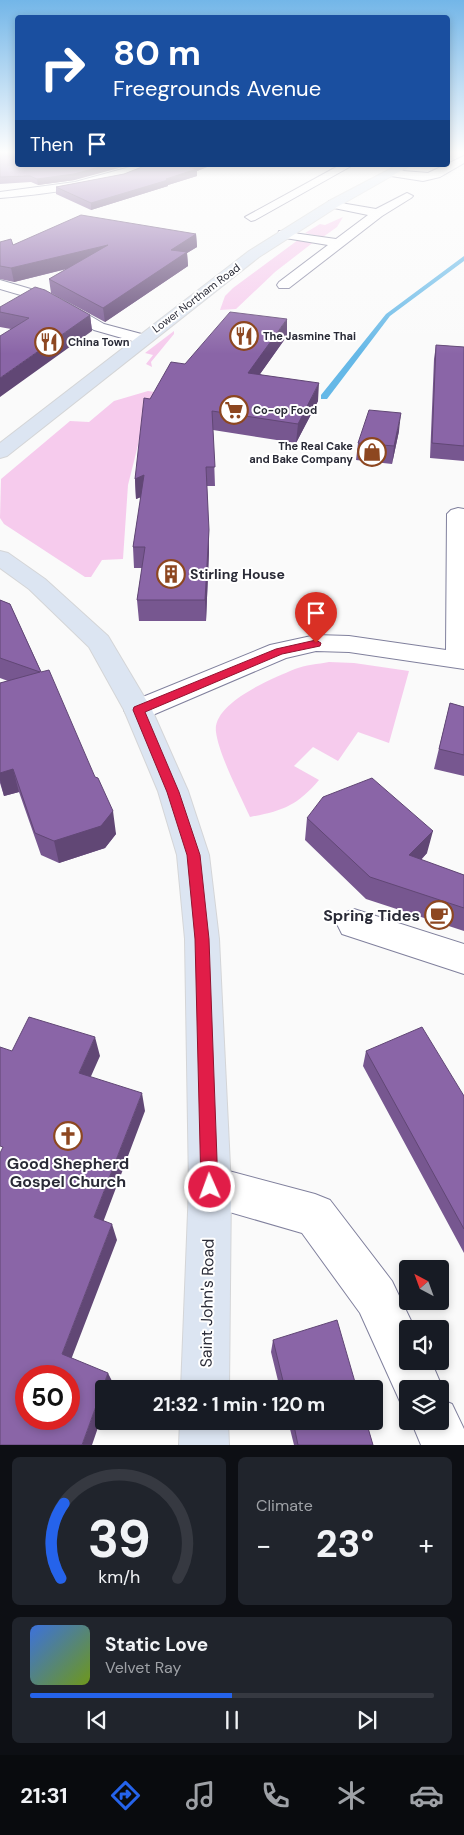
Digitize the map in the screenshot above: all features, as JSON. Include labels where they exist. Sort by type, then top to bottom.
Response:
[{"type":"main road","name":"Lower Northam Road","points":[[0,452],[254,254],[308,219]]},
{"type":"main road","name":"Saint John's Road","points":[[0,558],[36,584],[99,642],[138,710],[173,792],[193,855],[202,939],[210,1187],[205,1380]]},
{"type":"main road","points":[[204,1430],[204,1445]]},
{"type":"street","points":[[284,285],[369,219]]},
{"type":"street","points":[[284,234],[337,243]]},
{"type":"street","points":[[0,284],[54,300],[99,327],[143,339]]},
{"type":"street","points":[[138,710],[279,651],[316,643],[349,644],[461,661],[458,514]]},
{"type":"street","points":[[354,924],[464,960]]},
{"type":"street","points":[[210,1187],[315,1214],[376,1297],[415,1380]]},
{"type":"street","points":[[438,1430],[446,1445]]},
{"type":"shaded area","points":[[342,219],[337,227],[323,237],[305,233],[320,224],[325,225]]},
{"type":"shaded area","points":[[298,240],[315,241],[275,272],[236,309],[220,310],[225,296],[233,288]]},
{"type":"shaded area","points":[[174,331],[174,334],[151,362],[152,367],[146,364],[153,355],[145,353]]},
{"type":"shaded area","points":[[148,391],[162,393],[141,433],[128,485],[123,559],[102,560],[91,577],[85,577],[4,524],[0,518],[1,479],[70,421],[89,422],[114,401]]},
{"type":"shaded area","points":[[329,662],[354,663],[409,671],[389,743],[358,732],[338,761],[313,747],[294,766],[319,780],[311,789],[296,802],[280,810],[250,817],[221,752],[216,732],[217,721],[233,702],[259,685],[299,668]]},
{"type":"building","points":[[71,219],[108,219],[196,234],[171,250],[187,252],[103,308],[49,279],[108,245],[11,268],[0,266],[0,242],[11,239],[13,245]]},
{"type":"building","points":[[35,287],[45,290],[90,315],[0,378],[0,336],[29,318],[0,312],[0,307]]},
{"type":"building","points":[[230,312],[287,319],[248,373],[319,383],[298,424],[212,411],[215,467],[206,467],[209,530],[205,600],[137,600],[145,547],[133,547],[144,475],[135,479],[144,398],[150,399],[171,362],[185,364]]},
{"type":"building","points":[[436,345],[464,347],[464,446],[432,443]]},
{"type":"building","points":[[369,410],[401,413],[394,446],[358,443]]},
{"type":"building","points":[[0,600],[10,604],[41,672],[49,670],[95,777],[98,778],[113,811],[101,826],[54,841],[35,833],[13,769],[0,773],[0,683],[40,672],[0,658]]},
{"type":"building","points":[[450,703],[464,707],[464,755],[439,749]]},
{"type":"building","points":[[372,778],[433,831],[409,855],[464,875],[464,908],[370,877],[307,818],[323,797]]},
{"type":"building","points":[[29,1017],[95,1037],[79,1073],[142,1093],[94,1217],[112,1224],[62,1354],[108,1373],[105,1380],[95,1380],[95,1409],[82,1445],[0,1445],[0,1153],[3,1147],[0,1146],[0,1047],[12,1051]]},
{"type":"building","points":[[422,1027],[464,1096],[464,1229],[366,1051]]},
{"type":"building","points":[[337,1320],[354,1380],[283,1380],[273,1340]]},
{"type":"building","points":[[295,1430],[369,1430],[373,1445],[298,1445]]},
{"type":"waterway","points":[[324,397],[388,315],[464,258]]},
{"type":"place","name":"The Jasmine Thai","points":[[244,336]]},
{"type":"place","name":"China Town","points":[[49,342]]},
{"type":"place","name":"Co-op Food","points":[[234,410]]},
{"type":"place","name":"The Real Cake and Bake Company","points":[[372,452]]},
{"type":"place","name":"Stirling House","points":[[171,574]]},
{"type":"place","name":"Spring Tides","points":[[439,915]]},
{"type":"place","name":"Good Shepherd Gospel Church","points":[[68,1136]]},
{"type":"route","points":[[210,1187],[202,939],[193,855],[173,792],[138,710],[279,651],[316,643]]}]
